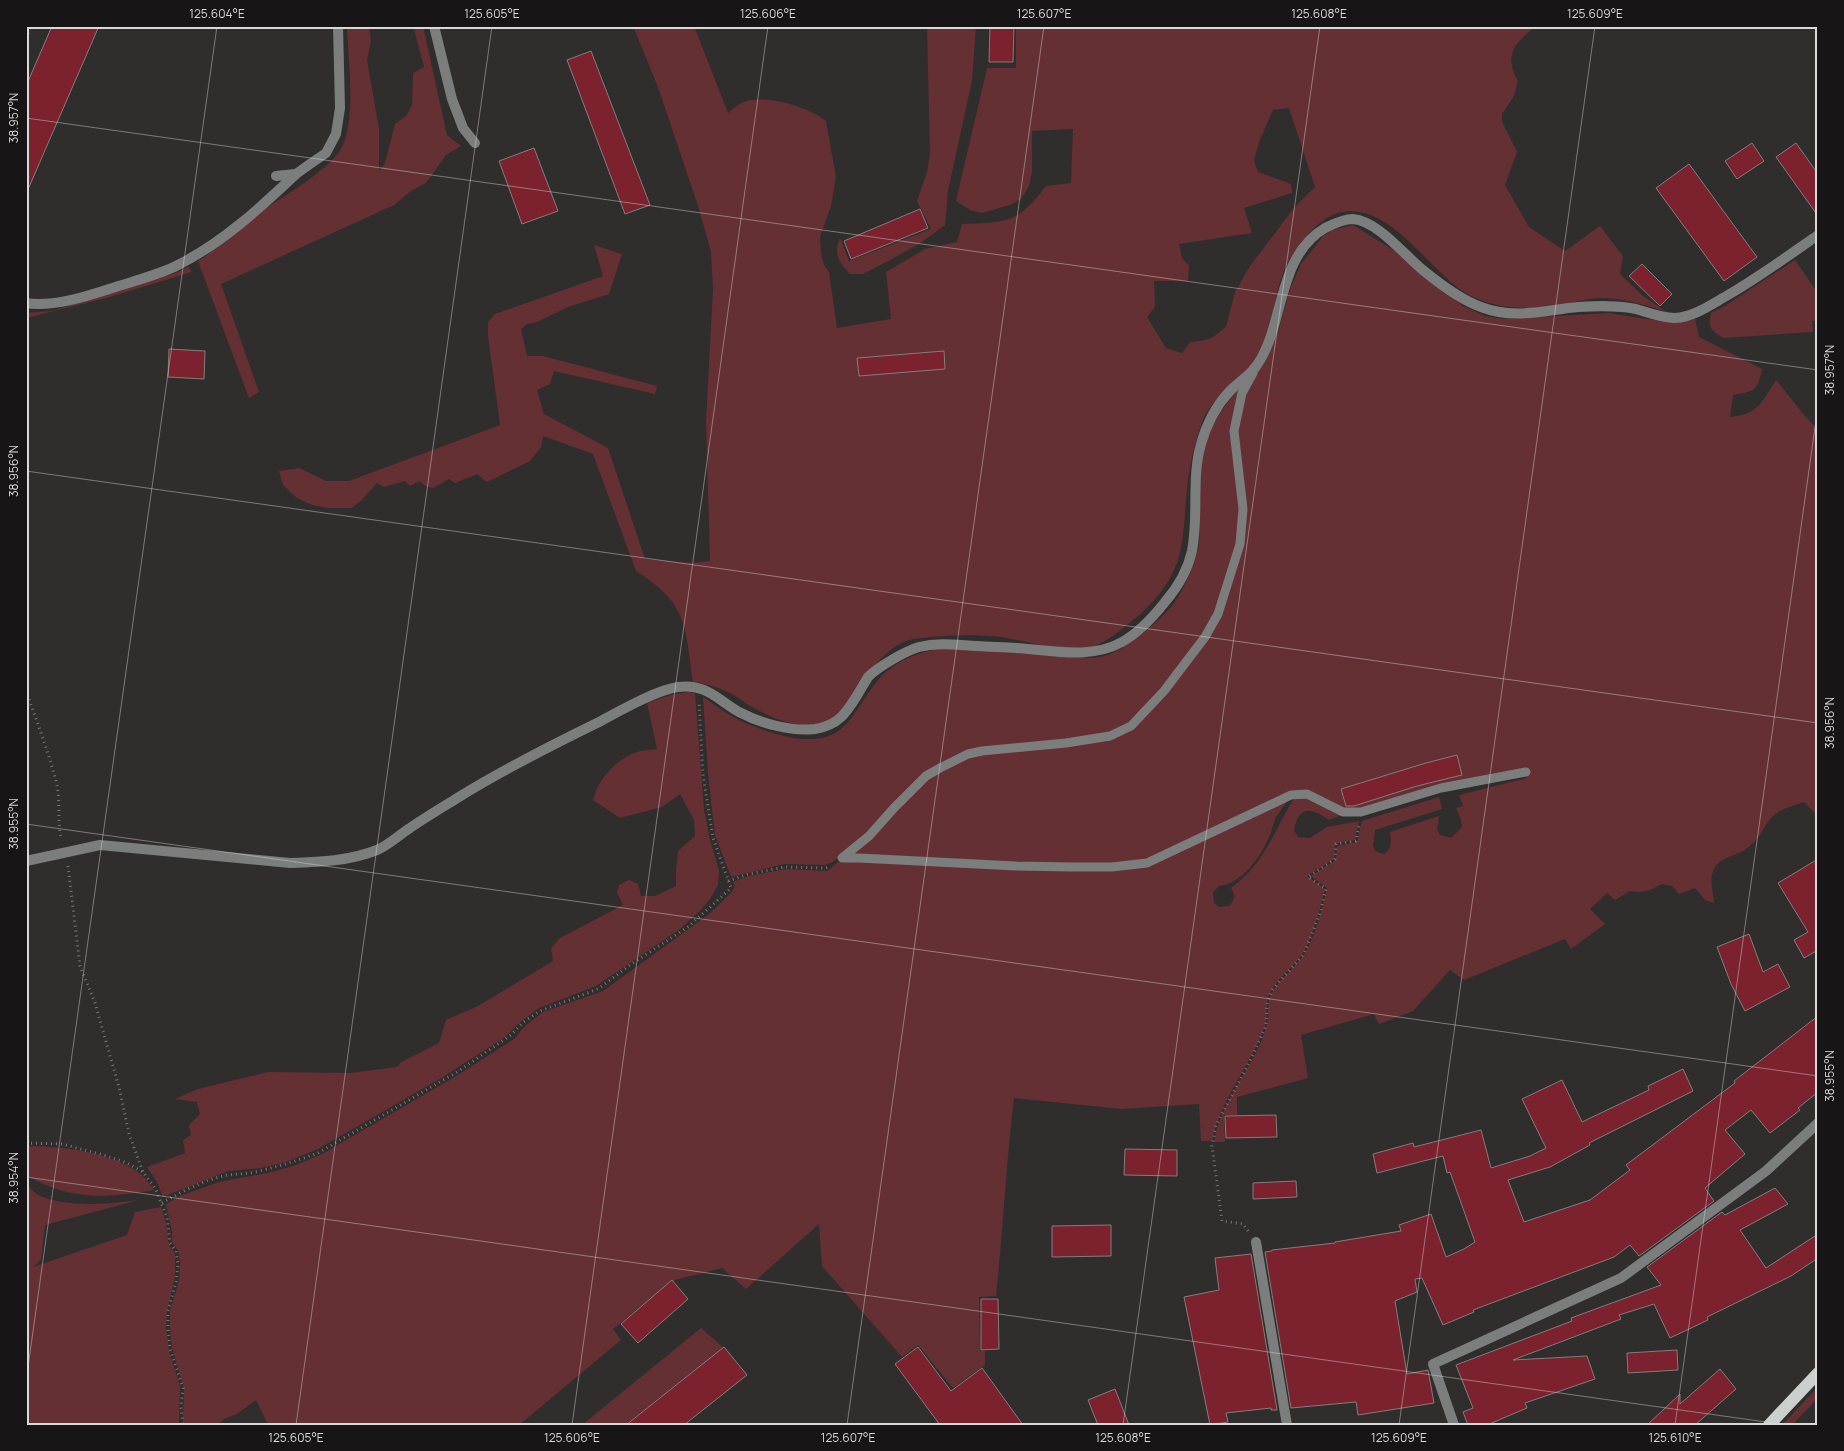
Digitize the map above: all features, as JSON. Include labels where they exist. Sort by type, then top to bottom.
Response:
[{"type":"main road","points":[[1769,1425],[1818,1374]]},
{"type":"street","points":[[26,303],[59,301],[90,295],[176,266],[204,251],[260,208],[296,174],[326,153],[336,134],[340,108],[338,26]]},
{"type":"street","points":[[434,26],[452,99],[463,128],[475,142]]},
{"type":"street","points":[[276,176],[296,174]]},
{"type":"street","points":[[26,861],[100,845],[290,863],[346,859],[380,849],[406,830],[472,789],[542,749],[661,692],[678,687],[698,687],[719,696],[738,711],[763,721],[788,728],[812,730],[836,723],[868,678],[891,661],[915,648],[945,643],[1068,653],[1090,652],[1120,643],[1165,603],[1179,582],[1192,554],[1196,467],[1202,440],[1210,421],[1225,396],[1255,368],[1267,346],[1281,297],[1298,255],[1321,230],[1336,223],[1353,219],[1367,224],[1383,234],[1422,270],[1468,301],[1484,308],[1508,314],[1544,313],[1604,306],[1632,308],[1655,316],[1677,318],[1700,311],[1757,278],[1818,235]]},
{"type":"street","points":[[1454,1425],[1433,1364],[1621,1278],[1766,1171],[1818,1123]]},
{"type":"street","points":[[1256,1242],[1287,1425]]},
{"type":"lane","points":[[842,858],[869,836],[926,776],[940,768],[968,754],[982,751],[1066,743],[1110,736],[1130,726],[1164,691],[1205,637],[1218,614],[1240,544],[1243,509],[1234,431],[1242,393],[1255,368]]},
{"type":"lane","points":[[842,858],[1016,866],[1112,867],[1147,863],[1291,795],[1307,794],[1343,812],[1362,812],[1440,788],[1526,772]]},
{"type":"path","points":[[26,38],[31,26]]},
{"type":"path","points":[[162,1203],[224,1176],[272,1168],[318,1153],[457,1072],[511,1035],[522,1023],[540,1011],[598,989],[630,965],[688,927],[731,888],[713,838],[700,745],[698,687]]},
{"type":"path","points":[[26,690],[56,782],[60,802],[58,826],[66,852],[80,966],[95,1003],[120,1091],[129,1134],[143,1172],[155,1188],[162,1203],[167,1217],[170,1243],[176,1251],[178,1265],[176,1282],[168,1311],[168,1328],[170,1349],[182,1388],[181,1421],[183,1425]]},
{"type":"path","points":[[1256,1242],[1243,1224],[1222,1221],[1212,1146],[1216,1125],[1249,1063],[1266,1026],[1266,1004],[1272,990],[1304,954],[1320,913],[1326,888],[1308,877],[1335,859],[1336,844],[1356,841],[1362,812]]},
{"type":"path","points":[[728,881],[749,874],[785,867],[826,868],[842,858]]},
{"type":"path","points":[[26,1143],[62,1144],[107,1156],[127,1163],[143,1172]]},
{"type":"shaded area","points":[[347,26],[369,26],[371,41],[367,60],[379,129],[379,171],[385,163],[395,124],[406,116],[412,105],[413,73],[424,67],[413,26],[423,26],[447,135],[461,146],[446,155],[426,183],[411,191],[394,205],[221,284],[259,392],[249,398],[198,261],[257,215],[320,171],[338,153],[343,145],[349,118],[350,86]]},
{"type":"shaded area","points":[[633,26],[694,26],[728,113],[744,102],[763,100],[786,103],[798,107],[826,121],[836,177],[831,206],[820,237],[824,265],[829,272],[837,328],[891,319],[886,272],[925,249],[957,242],[962,224],[990,223],[1010,218],[1027,208],[1046,186],[1071,183],[1073,129],[1032,131],[1032,172],[1029,186],[1021,199],[1010,205],[982,213],[970,210],[956,201],[987,68],[1016,68],[1016,26],[1536,26],[1517,44],[1512,56],[1514,72],[1518,81],[1514,96],[1502,114],[1502,122],[1517,152],[1505,185],[1529,227],[1565,251],[1600,226],[1623,256],[1620,274],[1643,296],[1665,311],[1633,302],[1609,298],[1537,308],[1497,305],[1469,295],[1454,285],[1408,240],[1392,227],[1375,217],[1357,212],[1333,215],[1313,229],[1291,257],[1278,287],[1267,337],[1262,348],[1249,368],[1219,397],[1206,414],[1198,433],[1190,465],[1180,554],[1163,590],[1143,612],[1098,645],[1087,649],[1068,650],[1001,637],[980,635],[935,637],[904,642],[894,647],[885,655],[839,714],[829,721],[817,725],[792,724],[766,714],[723,690],[693,682],[688,645],[681,618],[666,594],[636,571],[593,454],[543,436],[541,447],[530,461],[487,482],[477,474],[455,483],[449,479],[433,488],[425,486],[420,481],[410,486],[405,481],[384,487],[377,483],[362,500],[351,508],[328,508],[312,505],[297,498],[283,485],[279,471],[299,468],[326,481],[349,481],[500,425],[488,336],[488,322],[495,314],[603,276],[594,245],[622,254],[609,294],[568,307],[537,322],[527,324],[521,329],[527,356],[543,356],[657,386],[655,394],[554,371],[550,384],[537,390],[544,414],[608,448],[645,559],[692,563],[710,561],[706,421],[713,289],[711,252],[699,209],[658,87]],"holes":[[[1289,108],[1315,187],[1294,208],[1250,266],[1235,292],[1226,327],[1212,338],[1190,342],[1182,353],[1166,348],[1147,317],[1155,307],[1154,281],[1188,281],[1189,266],[1182,258],[1179,244],[1252,233],[1244,208],[1292,193],[1291,184],[1258,172],[1254,161],[1259,142],[1273,110]]]},
{"type":"shaded area","points":[[927,26],[976,26],[972,80],[948,191],[945,225],[922,242],[863,274],[850,274],[838,258],[837,248],[840,238],[849,261],[931,229],[917,201],[927,172],[930,154]]},
{"type":"shaded area","points":[[1353,225],[1398,253],[1463,306],[1485,316],[1504,319],[1609,313],[1653,320],[1675,321],[1695,319],[1699,337],[1762,369],[1759,382],[1754,389],[1733,395],[1730,417],[1747,413],[1758,406],[1776,380],[1801,412],[1818,429],[1818,816],[1804,802],[1777,813],[1770,819],[1750,846],[1724,859],[1714,869],[1712,886],[1714,903],[1705,900],[1695,888],[1679,894],[1672,886],[1662,884],[1650,890],[1630,891],[1615,900],[1607,893],[1590,909],[1605,924],[1571,949],[1565,939],[1464,980],[1450,970],[1413,1011],[1379,1024],[1374,1014],[1301,1035],[1308,1078],[1237,1097],[1237,1115],[1224,1115],[1225,1142],[1214,1142],[1223,1112],[1261,1043],[1267,1023],[1268,1005],[1273,991],[1303,956],[1314,933],[1327,888],[1311,876],[1336,860],[1337,846],[1357,842],[1362,821],[1439,797],[1442,809],[1375,830],[1373,846],[1375,851],[1383,854],[1390,847],[1390,832],[1439,816],[1437,830],[1440,835],[1451,838],[1462,827],[1456,808],[1463,806],[1459,795],[1527,778],[1525,769],[1361,808],[1344,808],[1308,791],[1146,859],[1112,863],[1071,864],[852,854],[928,779],[969,758],[1133,729],[1167,693],[1208,639],[1243,545],[1237,431],[1245,394],[1271,349],[1279,329],[1290,289],[1301,264],[1324,235],[1333,230]]},
{"type":"shaded area","points":[[1795,260],[1815,289],[1818,287],[1818,320],[1812,321],[1813,332],[1724,338],[1713,331],[1710,326],[1711,313],[1725,306]]},
{"type":"shaded area","points":[[188,267],[192,272],[106,298],[26,318],[26,313],[52,311],[178,272]]},
{"type":"shaded area","points":[[1243,384],[1234,413],[1240,509],[1237,543],[1215,613],[1202,636],[1161,689],[1129,723],[1109,733],[1080,738],[1003,745],[938,766],[867,834],[833,862],[825,865],[784,864],[731,877],[715,835],[708,774],[703,697],[736,719],[752,726],[793,738],[820,738],[832,735],[842,728],[887,671],[904,660],[924,652],[946,648],[1091,658],[1105,656],[1127,645],[1162,617],[1175,602],[1186,582],[1196,557],[1199,543],[1199,468],[1204,444],[1215,420]]},
{"type":"shaded area","points":[[688,692],[695,693],[704,809],[710,840],[719,870],[718,885],[701,910],[680,929],[596,986],[539,1008],[519,1023],[505,1037],[443,1077],[318,1149],[286,1162],[261,1168],[228,1171],[163,1197],[157,1182],[147,1167],[185,1153],[183,1140],[191,1135],[189,1125],[200,1114],[197,1102],[175,1099],[198,1089],[268,1072],[350,1073],[397,1067],[401,1062],[439,1043],[446,1020],[478,1006],[553,961],[551,948],[560,938],[623,905],[617,893],[619,885],[629,880],[638,884],[641,896],[655,896],[676,886],[678,851],[695,836],[694,820],[680,794],[662,807],[620,818],[593,800],[599,784],[615,765],[629,755],[644,750],[657,749],[647,703],[671,695]]},
{"type":"shaded area","points":[[1306,797],[1342,815],[1329,820],[1312,811],[1303,812],[1296,822],[1294,830],[1298,837],[1310,838],[1327,827],[1359,821],[1355,840],[1335,844],[1334,859],[1307,876],[1325,889],[1313,930],[1303,953],[1271,991],[1267,1001],[1264,1028],[1221,1112],[1212,1141],[1201,1141],[1199,1104],[1122,1109],[1014,1098],[996,1296],[979,1297],[980,1351],[985,1351],[985,1365],[953,1388],[918,1345],[902,1357],[822,1266],[819,1224],[746,1289],[722,1268],[675,1280],[613,1329],[621,1340],[519,1425],[268,1425],[256,1400],[237,1414],[224,1419],[218,1425],[185,1425],[183,1421],[184,1388],[172,1348],[170,1327],[170,1310],[179,1281],[180,1263],[178,1250],[172,1242],[172,1232],[166,1204],[180,1196],[219,1182],[272,1172],[296,1165],[322,1154],[458,1075],[514,1039],[525,1026],[543,1012],[603,991],[708,915],[731,893],[735,886],[733,882],[749,876],[786,869],[827,871],[838,862],[859,861],[1148,866],[1288,800],[1276,817],[1269,836],[1255,862],[1235,880],[1219,886],[1213,892],[1214,903],[1219,907],[1229,906],[1234,897],[1231,888],[1243,878],[1260,858],[1293,800]]},
{"type":"shaded area","points":[[26,1147],[75,1150],[118,1161],[142,1175],[154,1190],[104,1196],[73,1193],[58,1189],[26,1175]]},
{"type":"shaded area","points":[[26,1184],[38,1195],[61,1202],[102,1204],[139,1200],[45,1225],[41,1260],[33,1267],[127,1235],[135,1212],[161,1207],[166,1223],[169,1245],[175,1254],[175,1277],[167,1311],[166,1327],[169,1351],[180,1386],[179,1425],[26,1425]]},
{"type":"shaded area","points":[[701,1328],[724,1348],[625,1425],[582,1425]]},
{"type":"shaded area","points":[[1818,1387],[1818,1398],[1792,1425],[1782,1425]]},
{"type":"building","points":[[52,26],[99,26],[26,194],[26,86]]},
{"type":"building","points":[[990,26],[1014,26],[1013,62],[989,62]]},
{"type":"building","points":[[591,51],[650,205],[625,214],[567,60]]},
{"type":"building","points":[[1752,143],[1764,161],[1737,179],[1725,161]]},
{"type":"building","points":[[1796,143],[1818,174],[1818,216],[1776,157]]},
{"type":"building","points":[[534,148],[558,211],[522,224],[499,161]]},
{"type":"building","points":[[1689,164],[1757,257],[1724,281],[1656,188]]},
{"type":"building","points":[[920,209],[928,228],[851,259],[844,241]]},
{"type":"building","points":[[1642,264],[1672,294],[1660,306],[1629,276]]},
{"type":"building","points":[[169,349],[205,351],[204,379],[168,377]]},
{"type":"building","points":[[944,351],[945,369],[859,376],[857,358]]},
{"type":"building","points":[[1457,755],[1462,775],[1417,786],[1354,806],[1346,806],[1341,789]]},
{"type":"building","points":[[1818,859],[1818,950],[1804,958],[1794,940],[1808,932],[1778,883]]},
{"type":"building","points":[[1749,934],[1763,972],[1778,964],[1790,987],[1745,1011],[1731,984],[1717,947]]},
{"type":"building","points":[[1818,1016],[1818,1092],[1798,1108],[1800,1110],[1770,1133],[1751,1110],[1725,1130],[1745,1154],[1705,1188],[1714,1201],[1639,1256],[1630,1245],[1614,1257],[1473,1310],[1474,1312],[1443,1325],[1422,1278],[1415,1279],[1417,1292],[1395,1301],[1407,1374],[1428,1370],[1434,1403],[1358,1415],[1356,1402],[1291,1408],[1265,1252],[1335,1243],[1401,1231],[1399,1225],[1431,1214],[1446,1257],[1475,1242],[1450,1172],[1447,1173],[1443,1156],[1377,1173],[1373,1154],[1413,1143],[1414,1147],[1481,1130],[1491,1168],[1530,1156],[1546,1148],[1522,1099],[1562,1080],[1582,1122],[1649,1090],[1648,1086],[1683,1069],[1693,1091],[1589,1143],[1590,1145],[1550,1167],[1508,1180],[1524,1222],[1590,1200],[1630,1170],[1626,1165],[1735,1083],[1734,1081]]},
{"type":"building","points":[[1276,1115],[1277,1137],[1226,1138],[1225,1116]]},
{"type":"building","points":[[1125,1149],[1177,1150],[1177,1176],[1124,1175]]},
{"type":"building","points":[[1296,1181],[1297,1197],[1253,1199],[1253,1183]]},
{"type":"building","points":[[1775,1188],[1788,1204],[1740,1230],[1766,1268],[1818,1234],[1818,1258],[1791,1276],[1707,1317],[1708,1320],[1670,1338],[1654,1304],[1619,1315],[1621,1319],[1513,1360],[1587,1356],[1595,1379],[1525,1403],[1527,1408],[1487,1425],[1468,1425],[1463,1412],[1473,1408],[1456,1365],[1572,1321],[1571,1318],[1661,1285],[1647,1267],[1722,1212],[1725,1215]]},
{"type":"building","points":[[1111,1225],[1111,1256],[1052,1257],[1052,1226]]},
{"type":"building","points":[[1251,1254],[1277,1410],[1271,1410],[1271,1408],[1226,1413],[1228,1422],[1210,1425],[1184,1297],[1219,1290],[1215,1258]]},
{"type":"building","points":[[672,1280],[688,1299],[638,1343],[621,1324]]},
{"type":"building","points":[[981,1299],[998,1299],[999,1349],[981,1350]]},
{"type":"building","points":[[724,1347],[747,1375],[684,1425],[626,1425]]},
{"type":"building","points":[[918,1347],[951,1391],[982,1368],[1023,1425],[940,1425],[895,1364]]},
{"type":"building","points":[[1677,1350],[1678,1370],[1628,1373],[1627,1353]]},
{"type":"building","points":[[1720,1369],[1736,1389],[1695,1425],[1647,1425],[1680,1394],[1680,1404]]},
{"type":"building","points":[[1115,1389],[1129,1425],[1098,1425],[1088,1400]]}]
